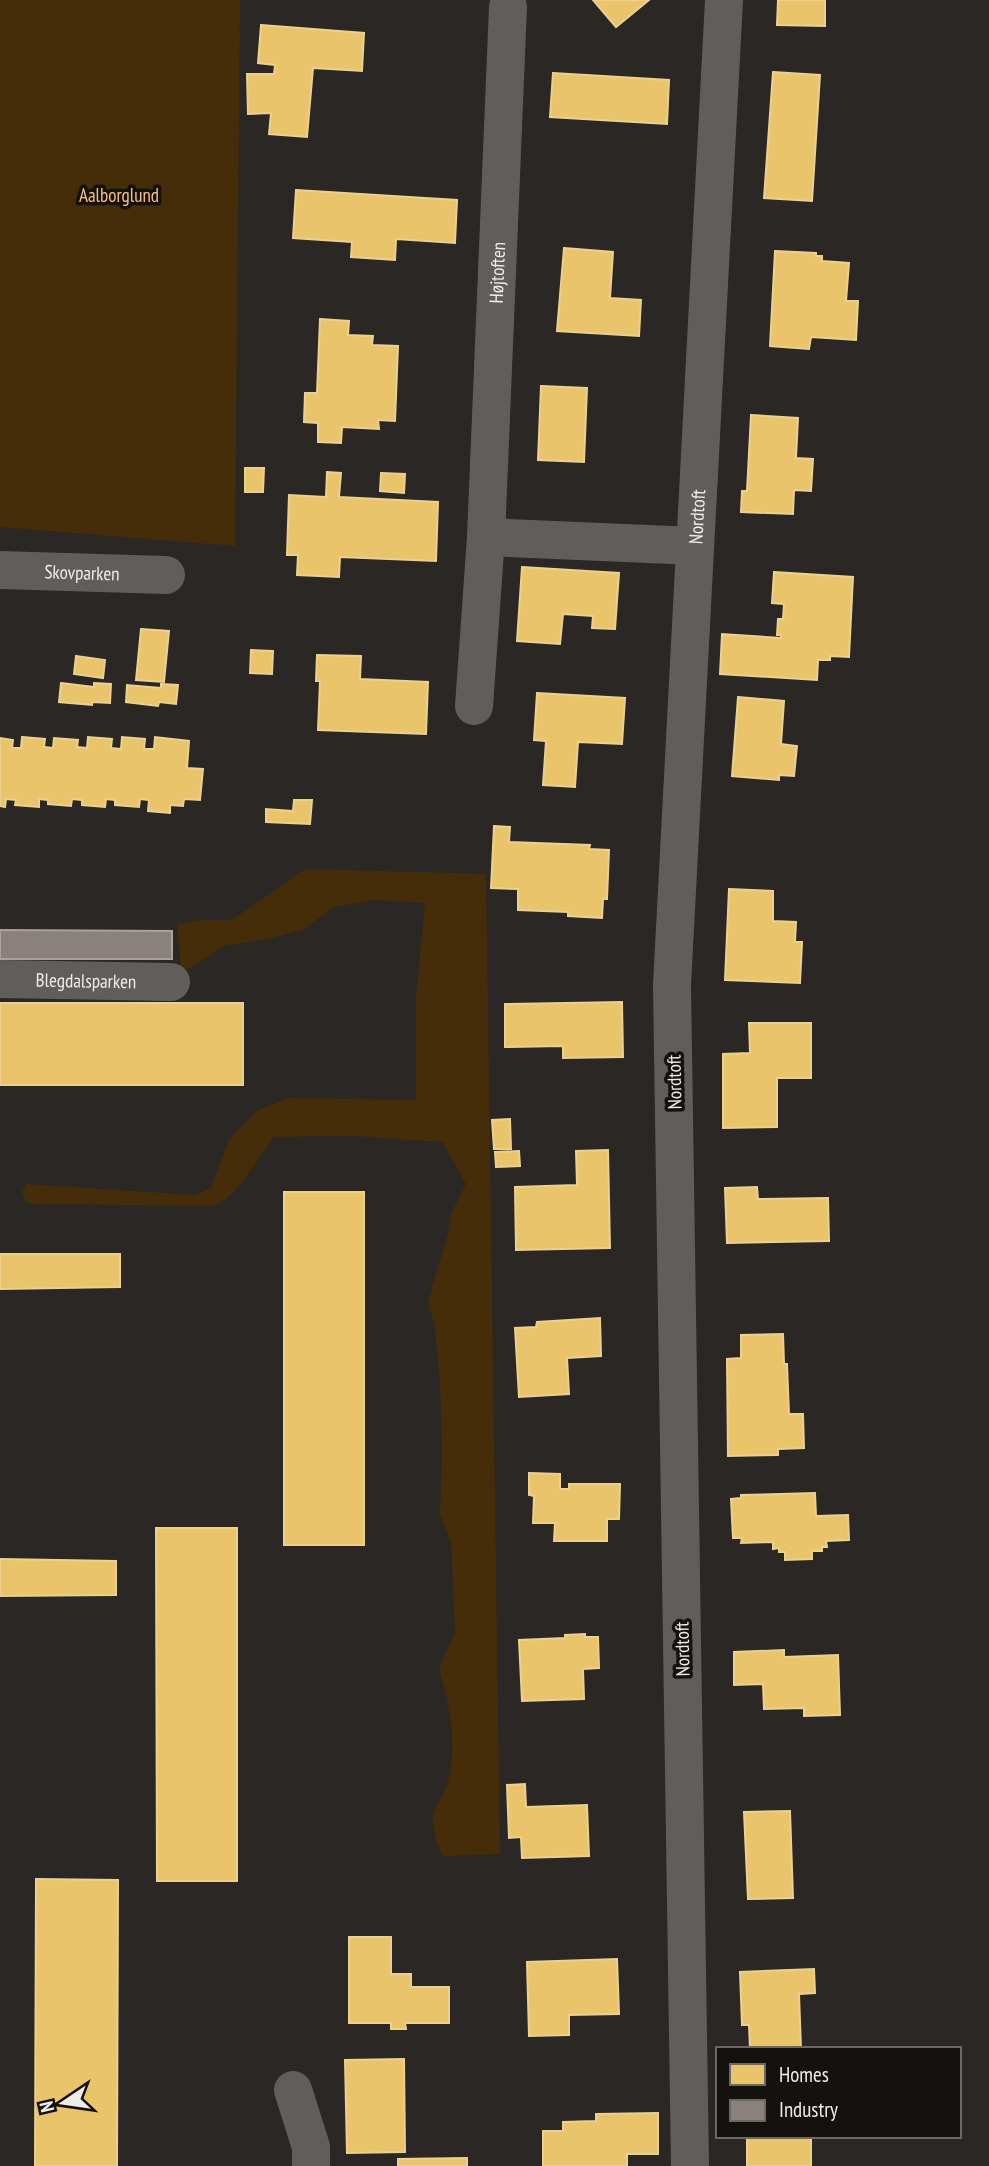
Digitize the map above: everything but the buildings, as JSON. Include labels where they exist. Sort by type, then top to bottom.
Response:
[{"type":"street","name":"Nordtoft","points":[[690,2166],[672,985],[724,0]]},
{"type":"street","name":"Højtoften","points":[[474,705],[486,537],[508,7]]},
{"type":"street","points":[[486,537],[695,547]]},
{"type":"street","name":"Skovparken","points":[[0,570],[166,575]]},
{"type":"street","name":"Blegdalsparken","points":[[0,979],[171,982]]},
{"type":"street","points":[[293,2090],[311,2147],[311,2166]]},
{"type":"green space","name":"Aalborglund","points":[[0,0],[240,0],[235,546],[0,527]]},
{"type":"green space","points":[[305,869],[486,874],[500,1854],[442,1856],[433,1823],[434,1813],[448,1782],[452,1750],[449,1708],[439,1668],[455,1632],[451,1544],[440,1514],[440,1384],[435,1330],[428,1300],[447,1238],[451,1214],[466,1184],[442,1142],[352,1136],[274,1137],[238,1187],[230,1196],[213,1206],[37,1204],[26,1202],[22,1192],[26,1184],[195,1195],[211,1188],[228,1141],[256,1111],[288,1098],[416,1100],[416,998],[425,903],[375,900],[334,907],[303,930],[224,946],[190,968],[181,969],[177,924],[232,920]]}]
